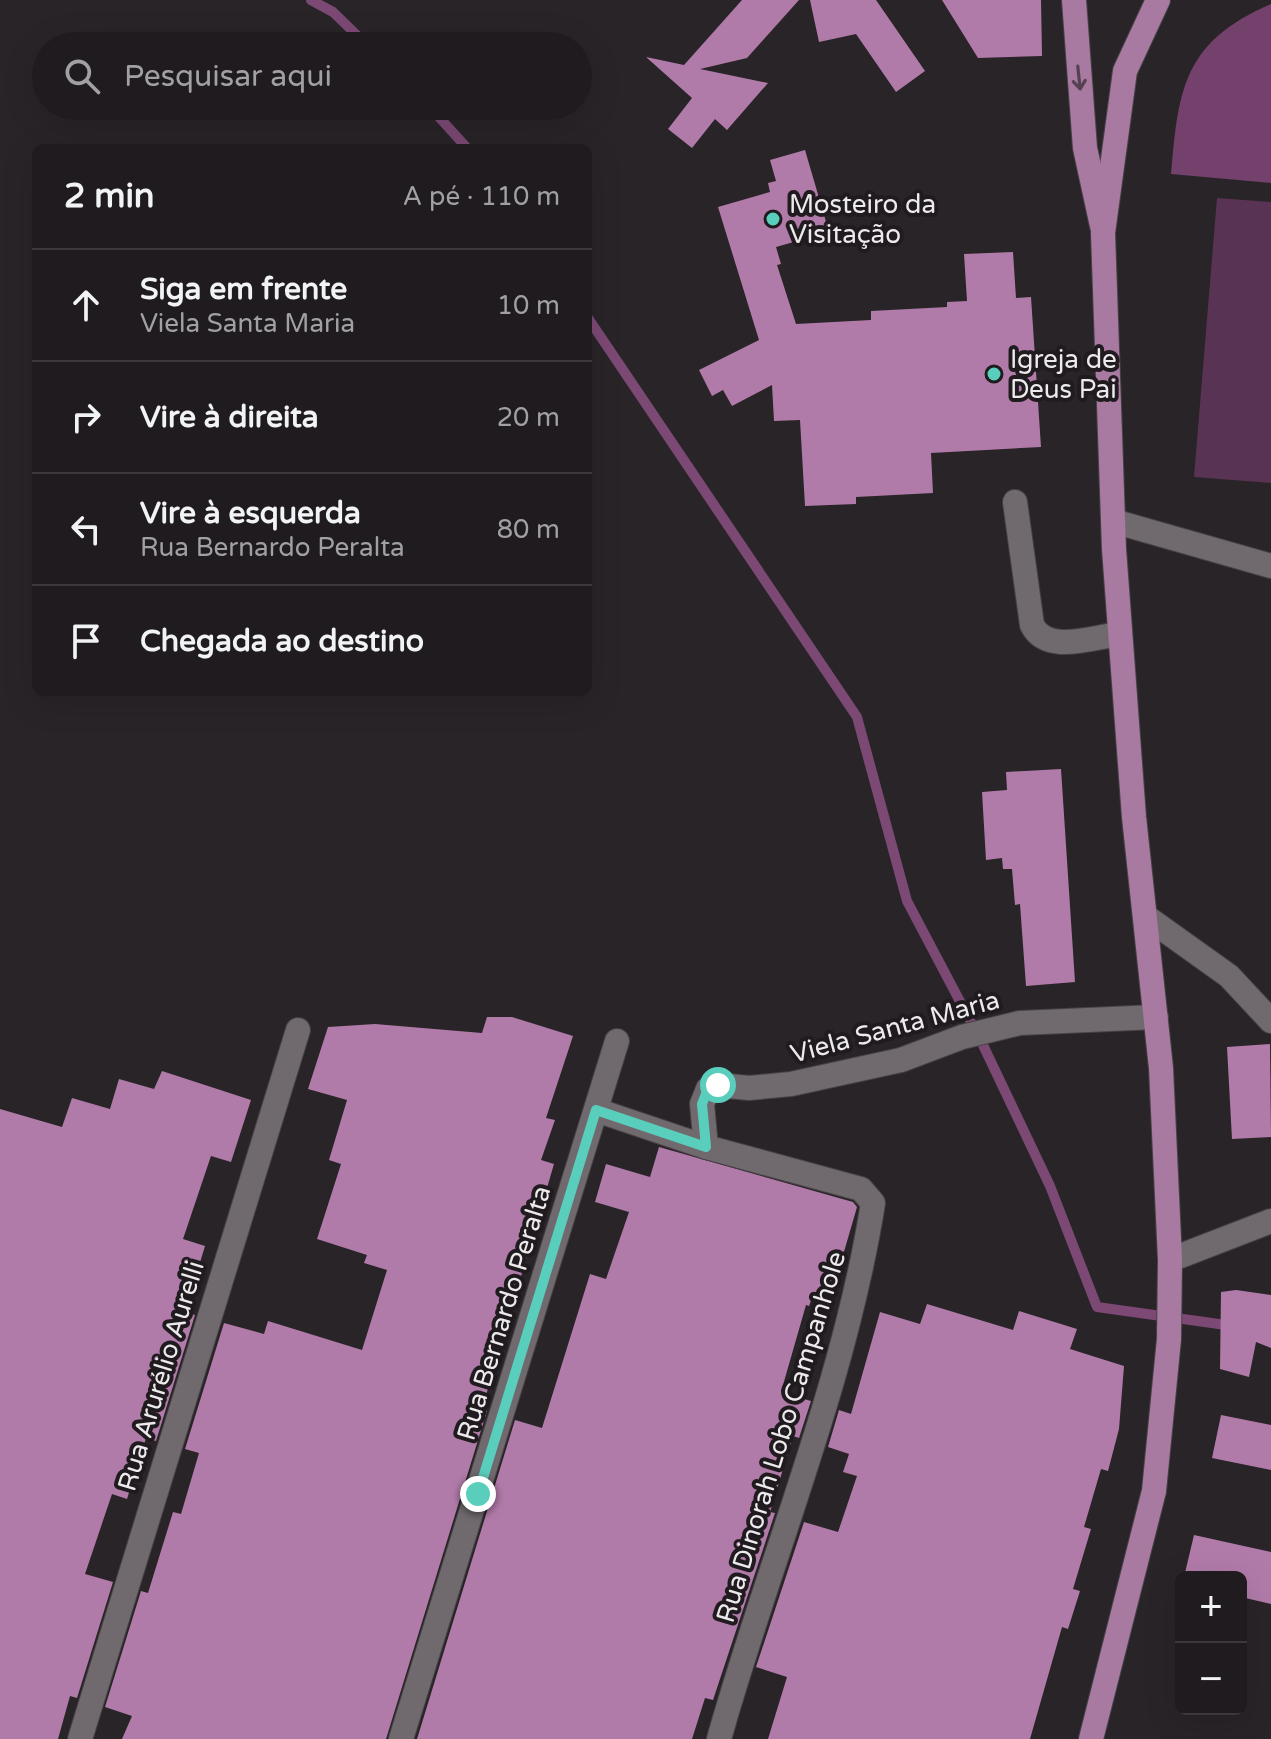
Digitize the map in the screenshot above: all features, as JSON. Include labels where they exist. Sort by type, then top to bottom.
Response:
[{"type":"main road","points":[[1074,0],[1085,148],[1103,233]]},
{"type":"main road","points":[[1091,1739],[1154,1491],[1167,1392],[1170,1260],[1156,1017],[1120,634],[1103,233],[1125,71],[1159,4]]},
{"type":"street","points":[[1015,502],[1032,625],[1036,633],[1053,643],[1120,634]]},
{"type":"street","points":[[1113,521],[1271,566]]},
{"type":"street","points":[[1145,916],[1229,976],[1271,1021]]},
{"type":"street","name":"Viela Santa Maria","points":[[706,1147],[702,1104],[708,1089],[718,1085],[749,1088],[791,1084],[901,1060],[962,1037],[1020,1023],[1156,1017]]},
{"type":"street","name":"Rua Arurélio Aurelli","points":[[80,1739],[298,1030]]},
{"type":"street","name":"Rua Bernardo Peralta","points":[[401,1739],[617,1041]]},
{"type":"street","name":"Rua Dinorah Lobo Campanhole","points":[[596,1110],[706,1147],[861,1189],[873,1203],[866,1249],[835,1368],[719,1739]]},
{"type":"street","points":[[1170,1260],[1271,1221]]},
{"type":"shaded area","points":[[1271,4],[1271,183],[1171,174],[1177,116],[1191,70],[1203,51],[1220,34],[1242,18]]},
{"type":"shaded area","points":[[1217,198],[1271,202],[1271,483],[1194,477]]},
{"type":"building","points":[[742,0],[799,0],[747,58],[700,69],[768,83],[727,130],[715,119],[692,148],[668,129],[692,98],[646,57],[684,65]]},
{"type":"building","points":[[810,0],[876,0],[925,71],[896,92],[856,34],[819,42]]},
{"type":"building","points":[[942,0],[1041,0],[1042,56],[978,58]]},
{"type":"building","points":[[805,150],[829,232],[776,247],[781,264],[777,265],[796,324],[871,320],[871,311],[947,307],[947,302],[967,301],[964,254],[1013,252],[1016,298],[1031,297],[1041,447],[931,453],[933,493],[856,497],[856,504],[805,506],[800,420],[774,421],[772,385],[732,406],[723,390],[712,396],[699,370],[759,340],[718,207],[770,192],[768,183],[776,181],[770,160]]},
{"type":"building","points":[[1061,769],[1075,982],[1026,986],[1020,904],[1015,905],[1012,869],[1003,869],[1002,858],[986,860],[982,792],[1007,790],[1006,772]]},
{"type":"building","points":[[487,1017],[512,1017],[573,1036],[546,1118],[555,1120],[541,1160],[554,1164],[482,1409],[487,1411],[386,1739],[122,1739],[132,1716],[105,1707],[141,1591],[148,1593],[173,1512],[181,1514],[199,1453],[185,1449],[224,1323],[264,1334],[268,1321],[362,1350],[387,1270],[364,1263],[367,1255],[317,1239],[341,1164],[329,1160],[347,1100],[308,1089],[328,1027],[375,1024],[482,1033]]},
{"type":"building","points":[[1270,1044],[1271,1137],[1232,1139],[1227,1047]]},
{"type":"building","points":[[162,1071],[251,1100],[231,1162],[211,1156],[183,1239],[205,1246],[185,1312],[195,1315],[156,1441],[146,1438],[127,1499],[112,1494],[85,1574],[113,1582],[77,1698],[70,1696],[58,1739],[0,1739],[0,1109],[62,1127],[72,1098],[110,1109],[119,1079],[154,1089]]},
{"type":"building","points":[[659,1147],[853,1202],[857,1207],[830,1300],[813,1295],[809,1306],[806,1305],[781,1392],[811,1401],[799,1438],[793,1436],[770,1512],[775,1513],[713,1700],[705,1698],[692,1739],[417,1739],[515,1420],[542,1428],[590,1274],[606,1279],[629,1212],[595,1202],[606,1164],[650,1177]]},
{"type":"building","points":[[1236,1290],[1271,1295],[1271,1348],[1256,1342],[1249,1377],[1220,1369],[1221,1292]]},
{"type":"building","points":[[927,1304],[1013,1330],[1019,1311],[1077,1329],[1070,1349],[1124,1366],[1119,1429],[1108,1471],[1101,1469],[1084,1527],[1091,1529],[1073,1589],[1080,1591],[1068,1629],[1062,1627],[1030,1739],[768,1739],[787,1677],[756,1667],[804,1522],[838,1532],[857,1476],[843,1472],[849,1454],[828,1447],[839,1410],[851,1414],[880,1312],[920,1324]]},
{"type":"building","points":[[1221,1415],[1271,1425],[1271,1470],[1212,1458]]},
{"type":"building","points":[[1194,1535],[1271,1552],[1271,1604],[1247,1598],[1247,1571],[1185,1571]]},
{"type":"waterway","points":[[311,0],[333,12],[354,32]]},
{"type":"waterway","points":[[442,120],[463,144]]},
{"type":"waterway","points":[[592,324],[857,717],[907,901],[983,1045],[1050,1186],[1097,1307],[1233,1326]]},
{"type":"place","name":"Mosteiro da Visitação","points":[[773,219]]},
{"type":"place","name":"Igreja de Deus Pai","points":[[994,374]]},
{"type":"route","points":[[478,1494],[596,1110],[706,1147],[702,1104],[708,1089],[718,1085]]}]
